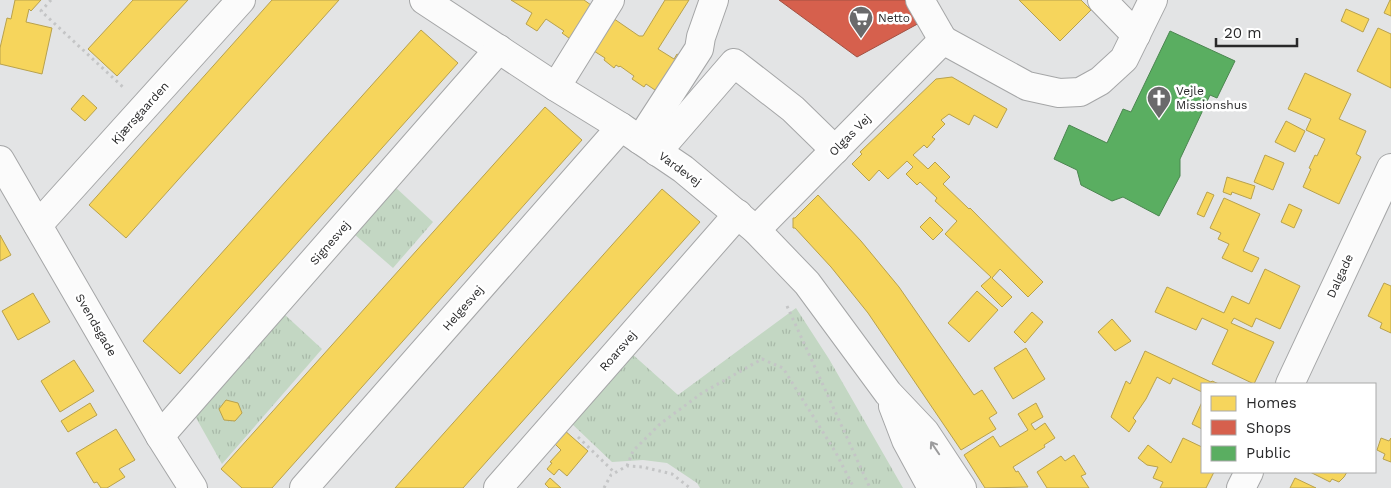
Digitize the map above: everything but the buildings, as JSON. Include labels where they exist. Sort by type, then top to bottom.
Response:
[{"type":"street","name":"Kjærsgaarden","points":[[38,225],[241,0]]},
{"type":"street","points":[[556,88],[610,0]]},
{"type":"street","points":[[639,140],[700,49],[701,37],[714,0]]},
{"type":"street","points":[[920,0],[943,40],[1027,86],[1059,93],[1080,92],[1100,81],[1124,59],[1153,0]]},
{"type":"street","points":[[1102,0],[1136,35]]},
{"type":"street","name":"Vardevej","points":[[426,1],[682,169],[747,222],[807,283],[888,393],[925,432],[962,488]]},
{"type":"street","name":"Olgas Vej","points":[[747,222],[835,150],[943,40]]},
{"type":"street","name":"Signesvej","points":[[160,436],[499,49]]},
{"type":"street","points":[[639,140],[734,63],[793,109],[835,150]]},
{"type":"street","name":"Helgesvej","points":[[304,488],[639,140]]},
{"type":"street","name":"Svendsgade","points":[[0,160],[160,436],[193,488]]},
{"type":"street","name":"Dalgade","points":[[1290,383],[1391,168]]},
{"type":"street","name":"Roarsvej","points":[[498,488],[558,419],[747,222]]},
{"type":"street","name":"Vardevej","points":[[888,393],[906,440],[932,488]]},
{"type":"street","points":[[1241,488],[1248,473]]},
{"type":"path","points":[[51,0],[41,11],[145,107]]},
{"type":"path","points":[[781,299],[788,306],[870,488]]},
{"type":"path","points":[[604,488],[612,475],[627,466],[634,451],[660,424],[702,393],[762,359],[783,368],[836,453],[854,488]]},
{"type":"path","points":[[558,419],[616,473]]},
{"type":"path","points":[[627,466],[643,467],[672,474],[690,488]]},
{"type":"green space","points":[[394,186],[433,222],[393,268],[354,234]]},
{"type":"green space","points":[[796,308],[829,359],[903,488],[700,488],[697,483],[667,463],[643,460],[612,462],[570,422],[631,353],[678,395]]},
{"type":"green space","points":[[283,313],[322,349],[222,464],[195,416]]},
{"type":"place","name":"Netto","points":[[861,39]]},
{"type":"place","name":"Vejle Missionshus","points":[[1159,119]]}]
